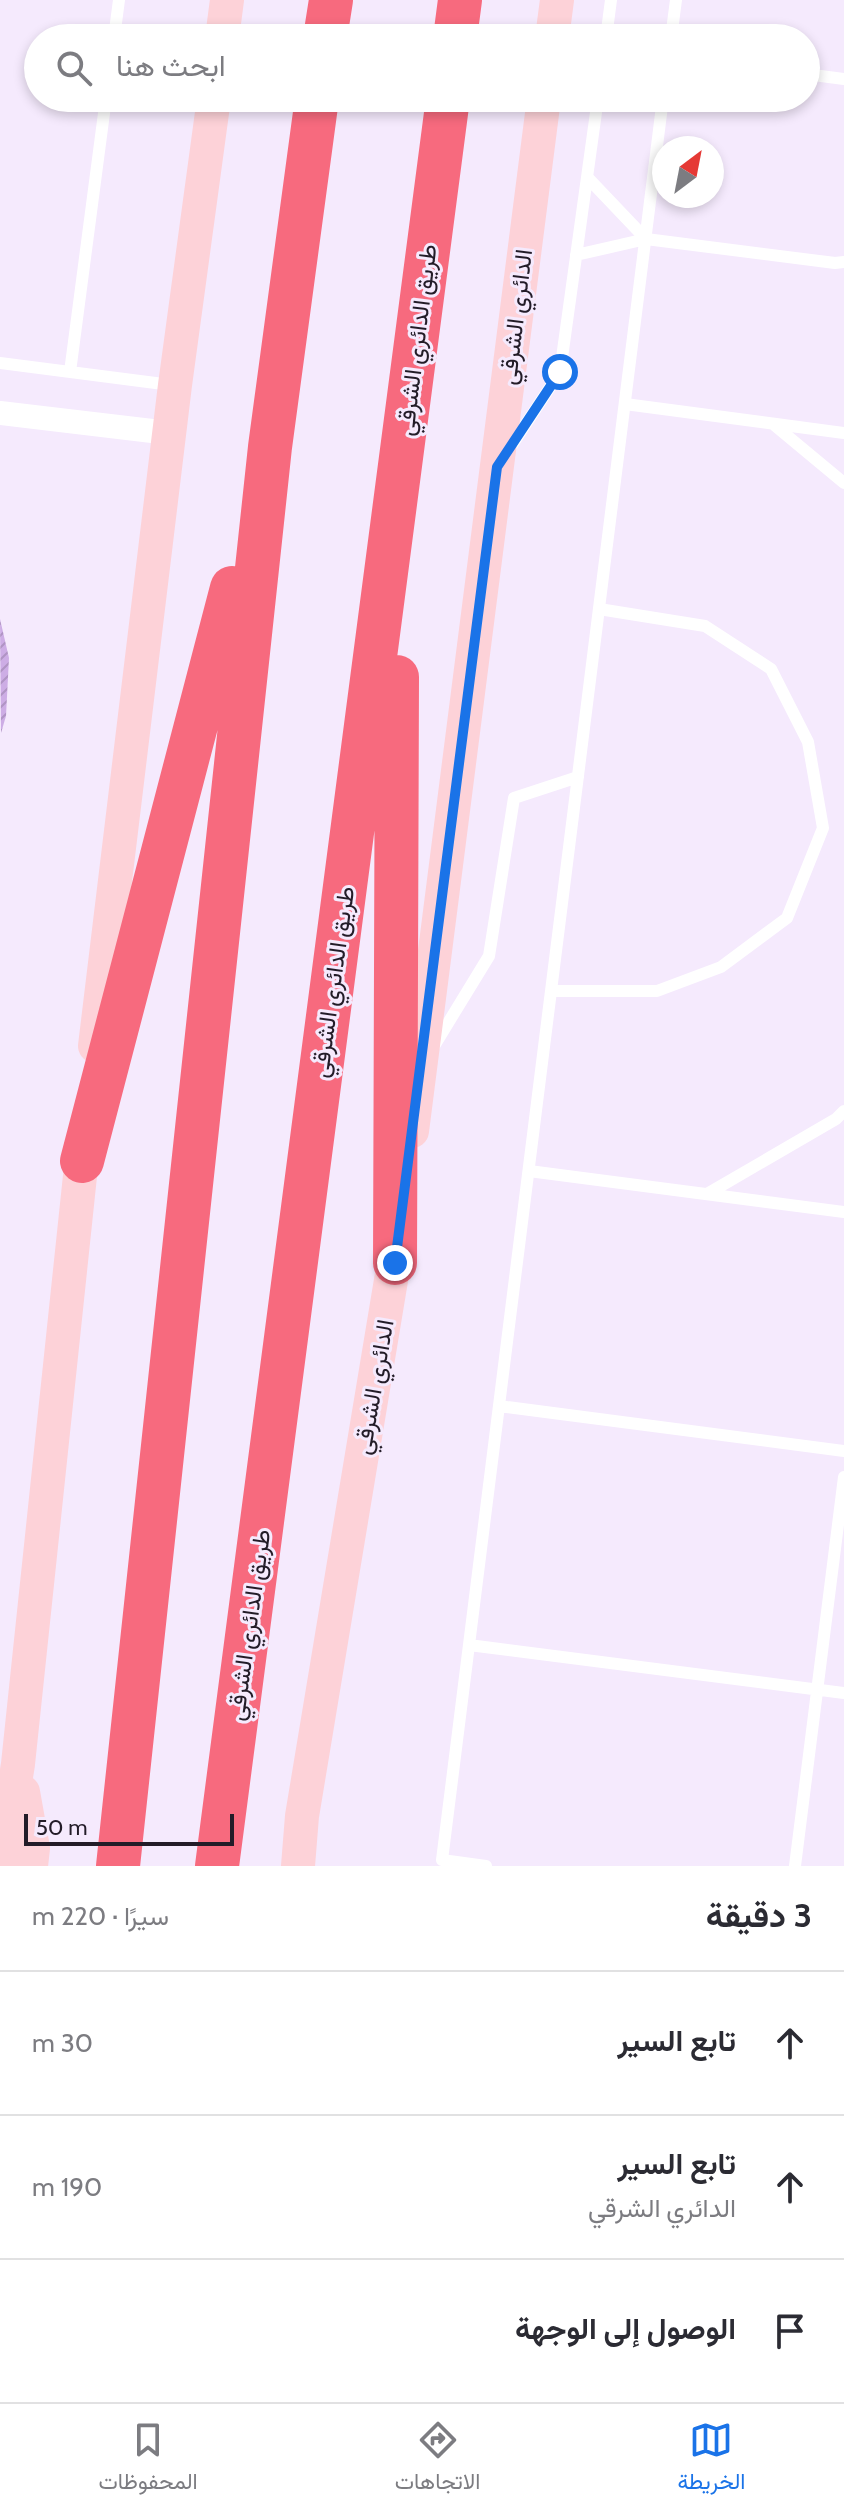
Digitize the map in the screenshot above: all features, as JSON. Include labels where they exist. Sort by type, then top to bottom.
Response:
[{"type":"highway","points":[[327,24],[331,0]]},
{"type":"highway","points":[[457,24],[460,0]]},
{"type":"highway","points":[[118,1866],[270,447],[315,112]]},
{"type":"highway","name":"طريق الدائري الشرقي","points":[[217,1866],[446,112]]},
{"type":"highway","points":[[82,1161],[270,447]]},
{"type":"highway","points":[[395,1263],[397,497]]},
{"type":"main road","points":[[224,24],[227,0]]},
{"type":"main road","points":[[554,24],[557,0]]},
{"type":"main road","points":[[2,1866],[18,1764],[82,1161],[169,433],[212,112]]},
{"type":"main road","name":"الدائري الشرقي","points":[[298,1862],[302,1816],[395,1263],[542,112]]},
{"type":"main road","points":[[0,1803],[18,1764]]},
{"type":"main road","points":[[18,1764],[33,1848],[31,1866]]},
{"type":"street","points":[[0,413],[169,433]]},
{"type":"lane","points":[[116,24],[119,0]]},
{"type":"lane","points":[[608,24],[611,0]]},
{"type":"lane","points":[[673,24],[676,0]]},
{"type":"lane","points":[[820,76],[844,79]]},
{"type":"lane","points":[[70,372],[104,112]]},
{"type":"lane","points":[[497,467],[560,372],[596,112]]},
{"type":"lane","points":[[486,1866],[441,1863],[661,112]]},
{"type":"lane","points":[[587,177],[646,239]]},
{"type":"lane","points":[[576,255],[646,239],[844,262]]},
{"type":"lane","points":[[0,363],[175,385]]},
{"type":"lane","points":[[625,404],[844,433]]},
{"type":"lane","points":[[773,424],[844,483]]},
{"type":"lane","points":[[551,991],[657,991],[721,967],[787,918],[823,828],[808,742],[771,669],[705,626],[599,609]]},
{"type":"lane","points":[[420,1069],[489,956],[514,798],[578,777]]},
{"type":"lane","points":[[707,1194],[836,1119],[844,1111]]},
{"type":"lane","points":[[529,1171],[844,1212]]},
{"type":"lane","points":[[499,1406],[844,1451]]},
{"type":"lane","points":[[795,1866],[844,1477]]},
{"type":"lane","points":[[469,1645],[844,1693]]},
{"type":"building","points":[[0,619],[9,658],[6,716],[1,733]]},
{"type":"route","points":[[395,1263],[497,467],[560,372]]}]
